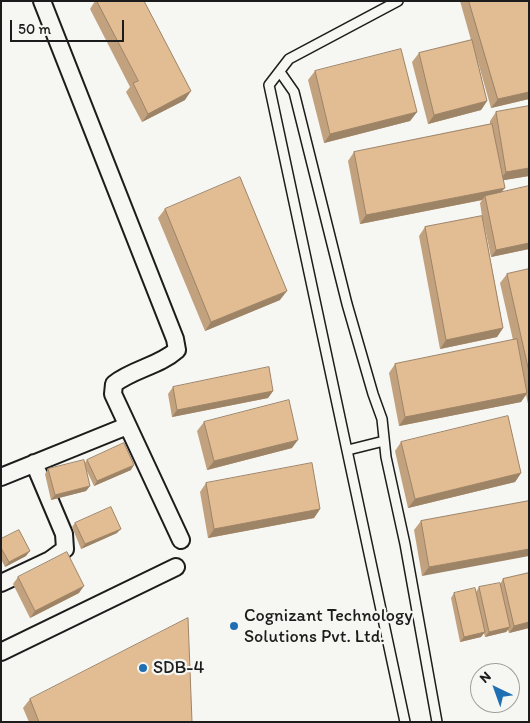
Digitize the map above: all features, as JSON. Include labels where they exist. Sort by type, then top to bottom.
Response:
[{"type":"street","points":[[42,1],[175,339],[177,350],[167,359],[122,378],[114,384],[113,394],[126,426],[181,540]]},
{"type":"street","points":[[1,477],[126,426]]},
{"type":"street","points":[[1,583],[50,560],[64,549],[64,534],[34,463]]},
{"type":"street","points":[[1,652],[176,566]]},
{"type":"lane","points":[[398,1],[289,59],[270,85],[406,722]]},
{"type":"lane","points":[[280,72],[294,92],[347,304],[382,419],[386,457],[423,636],[436,722]]},
{"type":"lane","points":[[348,450],[384,441]]},
{"type":"building","points":[[97,1],[144,1],[191,91],[148,114],[133,83],[138,81]]},
{"type":"building","points":[[469,1],[529,1],[529,92],[498,99]]},
{"type":"building","points":[[472,40],[487,101],[434,115],[419,53]]},
{"type":"building","points":[[401,49],[417,112],[330,134],[315,71]]},
{"type":"building","points":[[529,106],[529,168],[506,172],[496,112]]},
{"type":"building","points":[[492,124],[505,188],[366,215],[354,152]]},
{"type":"building","points":[[240,177],[287,291],[211,322],[165,209]]},
{"type":"building","points":[[529,186],[529,243],[496,250],[485,196]]},
{"type":"building","points":[[482,216],[503,328],[446,340],[425,227]]},
{"type":"building","points":[[529,269],[529,372],[507,274]]},
{"type":"building","points":[[517,339],[527,393],[405,417],[395,364]]},
{"type":"building","points":[[269,367],[273,391],[177,410],[173,387]]},
{"type":"building","points":[[289,400],[298,440],[214,461],[204,422]]},
{"type":"building","points":[[508,416],[521,473],[415,499],[401,442]]},
{"type":"building","points":[[124,443],[134,465],[97,481],[87,460]]},
{"type":"building","points":[[84,460],[90,486],[55,495],[48,469]]},
{"type":"building","points":[[312,463],[320,509],[214,529],[206,483]]},
{"type":"building","points":[[529,501],[529,549],[429,567],[421,521]]},
{"type":"building","points":[[111,507],[121,529],[85,544],[75,523]]},
{"type":"building","points":[[19,530],[30,551],[9,562],[1,548],[1,539]]},
{"type":"building","points":[[67,552],[84,586],[35,611],[18,577]]},
{"type":"building","points":[[529,573],[529,622],[514,626],[503,579]]},
{"type":"building","points":[[500,583],[510,627],[489,632],[479,587]]},
{"type":"building","points":[[475,588],[485,632],[464,637],[454,593]]},
{"type":"building","name":"SDB-4","points":[[188,618],[192,722],[39,722],[30,699]]},
{"type":"place","name":"Cognizant Technology Solutions Pvt. Ltd.","points":[[234,626]]},
{"type":"place","name":"SDB-4","points":[[143,668]]}]
